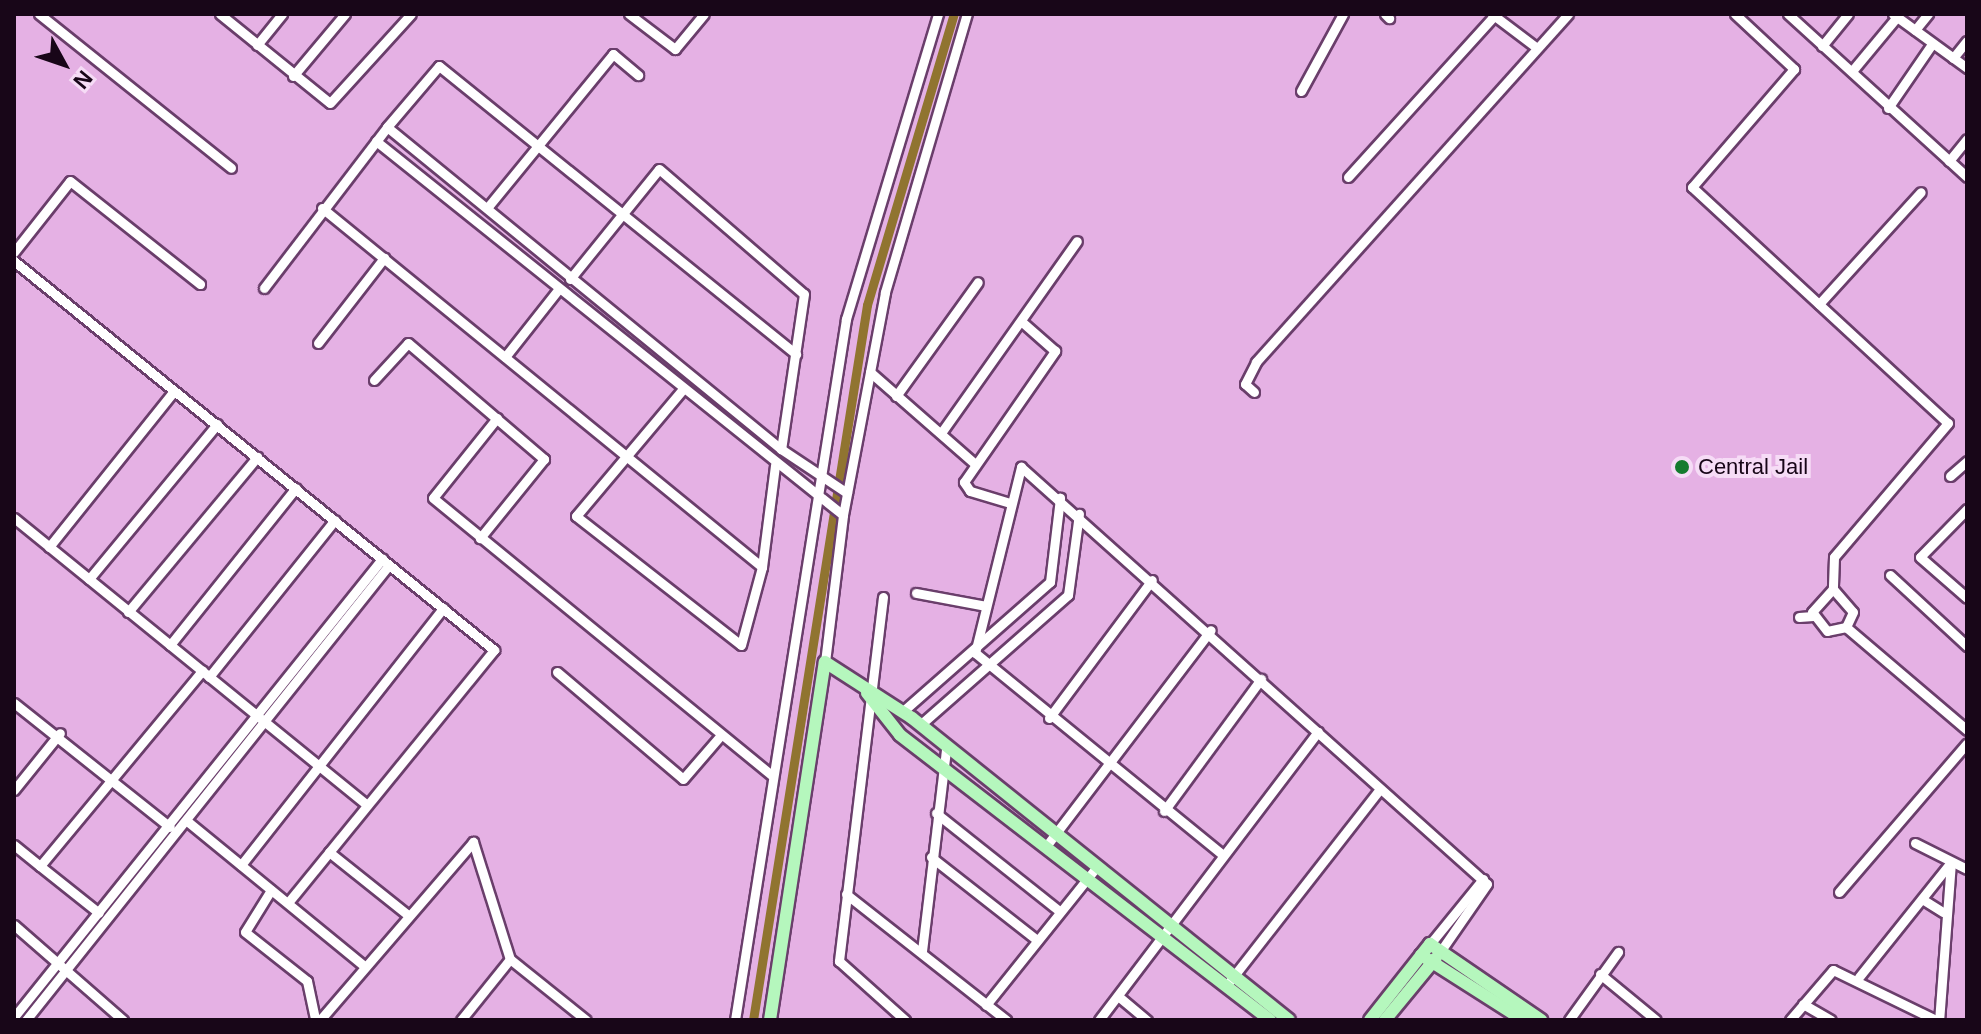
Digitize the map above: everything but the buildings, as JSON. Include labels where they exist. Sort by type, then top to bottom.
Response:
[{"type":"main road","points":[[770,1020],[825,662],[867,693],[920,725],[1050,840]]},
{"type":"main road","points":[[867,693],[900,735],[1050,840],[1230,982],[1270,1020]]},
{"type":"main road","points":[[1370,1020],[1435,948],[1541,1020]]},
{"type":"main road","points":[[1385,1020],[1426,959]]},
{"type":"main road","points":[[1426,959],[1523,1020]]},
{"type":"main road","points":[[1230,982],[1289,1020]]},
{"type":"street","points":[[39,14],[231,168]]},
{"type":"street","points":[[257,45],[282,14]]},
{"type":"street","points":[[293,76],[345,14]]},
{"type":"street","points":[[223,17],[330,103],[411,14]]},
{"type":"street","points":[[629,14],[675,49],[704,14]]},
{"type":"street","points":[[735,1020],[771,775],[824,480],[846,319],[938,14]]},
{"type":"street","points":[[825,662],[839,514],[885,292],[967,14]]},
{"type":"street","points":[[1301,91],[1343,14]]},
{"type":"street","points":[[1254,392],[1245,384],[1256,362],[1568,14]]},
{"type":"street","points":[[1735,14],[1794,69],[1692,187],[1948,423],[1834,557],[1833,589],[1813,616],[1799,617]]},
{"type":"street","points":[[1822,46],[1848,14]]},
{"type":"street","points":[[1915,30],[1928,14]]},
{"type":"street","points":[[1348,177],[1494,15],[1537,48]]},
{"type":"street","points":[[1790,15],[1888,108],[1967,177]]},
{"type":"street","points":[[1852,71],[1895,15],[1967,68]]},
{"type":"street","points":[[1953,58],[1967,41]]},
{"type":"street","points":[[1888,108],[1932,44]]},
{"type":"street","points":[[487,208],[613,54],[638,75]]},
{"type":"street","points":[[264,288],[322,208],[439,66],[796,354]]},
{"type":"street","points":[[387,127],[781,449],[845,493]]},
{"type":"street","points":[[1949,161],[1967,139]]},
{"type":"street","points":[[376,141],[820,503],[839,514]]},
{"type":"street","points":[[570,279],[659,169],[804,294],[781,449]]},
{"type":"street","points":[[14,252],[70,181],[200,284]]},
{"type":"street","points":[[1819,304],[1921,192]]},
{"type":"street","points":[[322,208],[762,567]]},
{"type":"street","points":[[941,433],[1077,241]]},
{"type":"street","points":[[318,343],[384,258]]},
{"type":"street","points":[[14,261],[494,650],[288,903]]},
{"type":"street","points":[[896,396],[978,282]]},
{"type":"street","points":[[505,357],[558,290]]},
{"type":"street","points":[[1010,503],[970,491],[964,475],[1055,351],[1022,322]]},
{"type":"street","points":[[374,380],[408,343],[544,459],[480,538]]},
{"type":"street","points":[[870,372],[974,463]]},
{"type":"street","points":[[683,389],[576,516],[741,645],[762,567],[775,465]]},
{"type":"street","points":[[49,547],[174,391]]},
{"type":"street","points":[[497,418],[433,498],[771,775]]},
{"type":"street","points":[[89,579],[217,424]]},
{"type":"street","points":[[128,612],[257,457]]},
{"type":"street","points":[[1950,476],[1967,461]]},
{"type":"street","points":[[1223,855],[983,667],[975,653],[1021,467],[1211,630],[1380,789],[1483,879],[1435,948]]},
{"type":"street","points":[[170,645],[296,488]]},
{"type":"street","points":[[902,712],[975,653],[1050,582],[1060,498]]},
{"type":"street","points":[[1967,509],[1920,557],[1967,598]]},
{"type":"street","points":[[920,725],[1068,595],[1079,514]]},
{"type":"street","points":[[14,518],[261,722],[367,805]]},
{"type":"street","points":[[40,866],[112,776],[206,674],[335,520]]},
{"type":"street","points":[[14,1017],[62,967],[187,821],[385,562]]},
{"type":"street","points":[[1890,575],[1967,646]]},
{"type":"street","points":[[1957,590],[1967,579]]},
{"type":"street","points":[[1049,718],[1152,580]]},
{"type":"street","points":[[1833,589],[1850,600],[1846,627]]},
{"type":"street","points":[[916,593],[986,606]]},
{"type":"street","points":[[883,597],[867,693],[840,969],[905,1020]]},
{"type":"street","points":[[241,865],[443,608]]},
{"type":"street","points":[[1813,616],[1827,631],[1846,627]]},
{"type":"street","points":[[1846,627],[1967,730]]},
{"type":"street","points":[[1050,840],[1211,630]]},
{"type":"street","points":[[557,672],[683,779],[721,735]]},
{"type":"street","points":[[1164,811],[1261,679]]},
{"type":"street","points":[[14,703],[60,733],[170,827]]},
{"type":"street","points":[[26,1020],[99,913],[261,722]]},
{"type":"street","points":[[1099,1020],[1318,732]]},
{"type":"street","points":[[14,790],[60,733]]},
{"type":"street","points":[[1839,892],[1967,743]]},
{"type":"street","points":[[922,951],[946,749]]},
{"type":"street","points":[[1230,982],[1380,789]]},
{"type":"street","points":[[936,813],[1059,911]]},
{"type":"street","points":[[187,821],[364,966]]},
{"type":"street","points":[[318,1020],[473,842],[510,959],[586,1020]]},
{"type":"street","points":[[1915,843],[1967,869]]},
{"type":"street","points":[[14,845],[99,913]]},
{"type":"street","points":[[329,852],[408,915]]},
{"type":"street","points":[[931,857],[1037,940]]},
{"type":"street","points":[[1859,977],[1951,862]]},
{"type":"street","points":[[1790,1020],[1833,970],[1859,977],[1938,1020],[1943,912],[1951,862]]},
{"type":"street","points":[[986,1005],[1092,873]]},
{"type":"street","points":[[271,890],[245,932],[307,981],[318,1020]]},
{"type":"street","points":[[846,894],[1006,1020]]},
{"type":"street","points":[[1922,899],[1943,912]]},
{"type":"street","points":[[14,925],[123,1020]]},
{"type":"street","points":[[1569,1020],[1618,952]]},
{"type":"street","points":[[461,1020],[510,959]]},
{"type":"street","points":[[1600,974],[1656,1020]]},
{"type":"street","points":[[1118,996],[1147,1020]]},
{"type":"street","points":[[1803,1004],[1831,1020]]},
{"type":"waterway","points":[[753,1020],[867,305],[954,14]]},
{"type":"place","name":"Central Jail","points":[[1682,467]]}]
